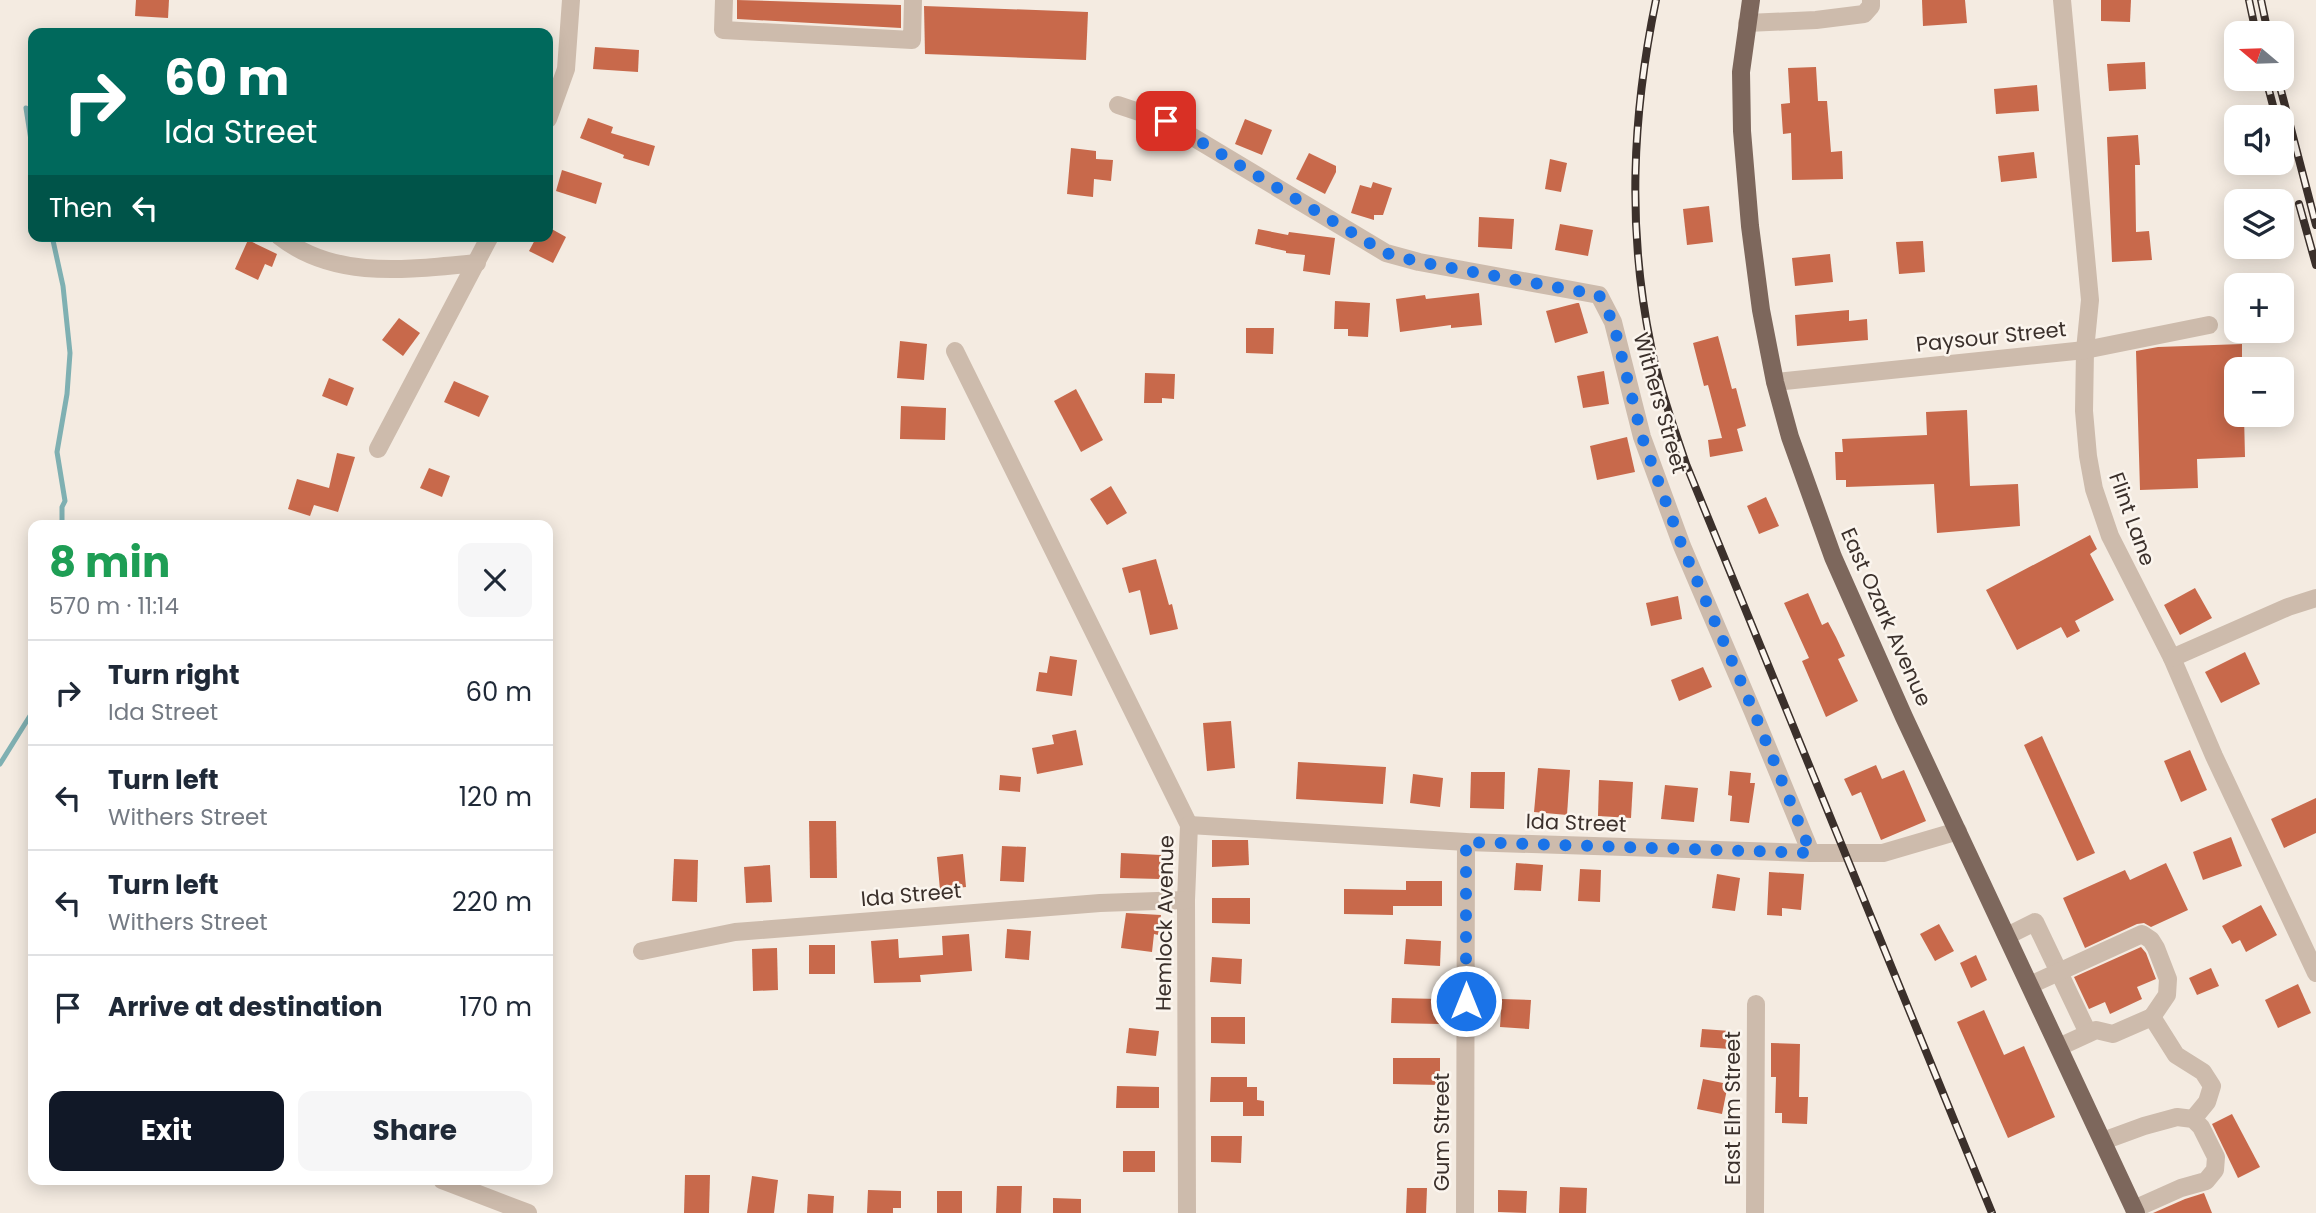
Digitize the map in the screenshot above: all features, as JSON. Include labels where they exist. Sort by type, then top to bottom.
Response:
[{"type":"main road","name":"East Ozark Avenue","points":[[1751,0],[1741,72],[1743,145],[1756,274],[1775,382],[1793,449],[1833,557],[1899,705],[2135,1211]]},
{"type":"street","points":[[553,105],[566,69],[571,0]]},
{"type":"street","points":[[724,0],[723,30],[912,40],[912,0]]},
{"type":"street","points":[[1747,23],[1816,20],[1864,14],[1871,6],[1871,0]]},
{"type":"street","name":"Flint Lane","points":[[2062,0],[2090,300],[2085,350],[2084,411],[2094,489],[2110,536],[2172,658],[2214,756],[2316,972]]},
{"type":"street","name":"Withers Street","points":[[1118,105],[1166,121],[1386,253],[1419,262],[1599,295],[1613,322],[1642,437],[1682,546],[1811,853]]},
{"type":"street","points":[[286,242],[322,260],[386,271],[477,263]]},
{"type":"street","points":[[378,449],[487,242]]},
{"type":"street","name":"Paysour Street","points":[[1775,382],[2085,350],[2209,325]]},
{"type":"street","name":"Hemlock Avenue","points":[[955,351],[1189,825],[1186,900],[1187,1213]]},
{"type":"street","points":[[2172,658],[2288,607],[2316,598]]},
{"type":"street","name":"Ida Street","points":[[1189,825],[1466,842],[1811,853],[1883,853],[1958,831]]},
{"type":"street","name":"Gum Street","points":[[1465,1213],[1466,842]]},
{"type":"street","name":"Ida Street","points":[[642,951],[735,932],[1100,903],[1186,900]]},
{"type":"street","points":[[2007,936],[2035,922],[2088,1033]]},
{"type":"street","points":[[2030,985],[2142,934],[2151,940],[2156,948],[2168,979],[2167,995],[2152,1017],[2113,1034],[2096,1030],[2059,1046]]},
{"type":"street","name":"East Elm Street","points":[[1755,1213],[1756,1004]]},
{"type":"street","points":[[2152,1017],[2176,1055],[2203,1072],[2212,1086],[2207,1102],[2193,1119]]},
{"type":"street","points":[[2103,1141],[2178,1117],[2193,1119],[2201,1127],[2216,1157],[2215,1170],[2206,1181],[2181,1188],[2135,1211]]},
{"type":"street","points":[[455,1185],[528,1213]]},
{"type":"building","points":[[136,0],[169,0],[168,18],[135,16]]},
{"type":"building","points":[[737,0],[901,5],[901,28],[737,19]]},
{"type":"building","points":[[1922,0],[1965,0],[1967,23],[1923,26]]},
{"type":"building","points":[[2101,0],[2131,0],[2130,22],[2101,21]]},
{"type":"building","points":[[924,6],[1088,12],[1086,60],[925,54]]},
{"type":"building","points":[[595,47],[639,50],[638,72],[593,69]]},
{"type":"building","points":[[2145,62],[2146,89],[2109,91],[2107,64]]},
{"type":"building","points":[[1816,67],[1818,101],[1827,101],[1831,152],[1842,151],[1843,179],[1792,180],[1791,133],[1783,134],[1781,104],[1790,103],[1788,68]]},
{"type":"building","points":[[2037,85],[2039,111],[1996,114],[1994,89]]},
{"type":"building","points":[[588,118],[613,127],[611,133],[655,146],[649,166],[623,158],[624,155],[580,138]]},
{"type":"building","points":[[1245,119],[1272,130],[1262,155],[1235,144]]},
{"type":"building","points":[[2138,135],[2140,165],[2135,165],[2136,232],[2149,231],[2152,260],[2112,262],[2107,137]]},
{"type":"building","points":[[1071,148],[1096,151],[1096,159],[1113,160],[1111,181],[1094,179],[1093,197],[1067,194]]},
{"type":"building","points":[[2034,152],[2037,178],[2001,182],[1998,156]]},
{"type":"building","points":[[1309,153],[1336,166],[1336,172],[1325,194],[1296,179]]},
{"type":"building","points":[[1550,159],[1567,163],[1561,192],[1545,189]]},
{"type":"building","points":[[562,170],[602,183],[596,204],[556,191]]},
{"type":"building","points":[[1373,182],[1392,188],[1383,215],[1374,215],[1374,220],[1351,213],[1360,185],[1371,188]]},
{"type":"building","points":[[1709,206],[1713,242],[1687,245],[1683,209]]},
{"type":"building","points":[[1479,217],[1514,219],[1512,249],[1478,247]]},
{"type":"building","points":[[1560,224],[1593,230],[1588,256],[1555,250]]},
{"type":"building","points":[[1258,229],[1288,235],[1289,232],[1335,238],[1330,275],[1303,271],[1305,255],[1286,253],[1255,244]]},
{"type":"building","points":[[553,230],[566,237],[553,263],[529,251],[534,242],[553,242]]},
{"type":"building","points":[[1923,241],[1925,272],[1899,274],[1896,242]]},
{"type":"building","points":[[247,242],[277,254],[272,267],[265,264],[258,280],[235,269]]},
{"type":"building","points":[[1830,254],[1833,282],[1795,286],[1792,258]]},
{"type":"building","points":[[1479,293],[1482,325],[1451,328],[1451,325],[1400,332],[1396,299],[1425,295],[1426,299]]},
{"type":"building","points":[[1335,301],[1370,303],[1368,337],[1348,336],[1348,329],[1334,329]]},
{"type":"building","points":[[1579,303],[1588,333],[1555,343],[1546,311]]},
{"type":"building","points":[[1849,310],[1849,321],[1867,319],[1868,340],[1797,346],[1795,315]]},
{"type":"building","points":[[399,318],[420,333],[403,356],[382,340]]},
{"type":"building","points":[[1246,328],[1274,328],[1273,354],[1246,353]]},
{"type":"building","points":[[1718,336],[1732,389],[1736,388],[1746,426],[1737,429],[1743,451],[1710,457],[1708,440],[1722,438],[1693,343]]},
{"type":"building","points":[[900,341],[927,344],[924,380],[897,378]]},
{"type":"building","points":[[2242,344],[2242,357],[2224,357],[2224,427],[2244,427],[2245,457],[2197,459],[2198,488],[2140,490],[2136,351],[2158,347]]},
{"type":"building","points":[[1604,371],[1609,404],[1583,408],[1577,376]]},
{"type":"building","points":[[1145,373],[1175,374],[1174,399],[1162,398],[1162,403],[1144,403]]},
{"type":"building","points":[[329,378],[354,388],[347,406],[322,396]]},
{"type":"building","points":[[454,381],[489,396],[479,417],[444,402]]},
{"type":"building","points":[[1076,389],[1103,440],[1081,452],[1054,401]]},
{"type":"building","points":[[901,406],[946,408],[945,440],[900,439]]},
{"type":"building","points":[[1967,410],[1970,486],[2018,484],[2020,526],[1937,533],[1934,484],[1846,487],[1846,480],[1836,480],[1835,452],[1843,452],[1842,439],[1927,435],[1926,412]]},
{"type":"building","points":[[1627,437],[1635,472],[1597,480],[1590,446]]},
{"type":"building","points":[[337,453],[355,457],[338,512],[314,505],[310,516],[288,509],[297,479],[329,488]]},
{"type":"building","points":[[429,468],[450,476],[442,497],[420,488]]},
{"type":"building","points":[[1111,486],[1127,513],[1107,525],[1090,499]]},
{"type":"building","points":[[1766,497],[1779,526],[1759,534],[1747,506]]},
{"type":"building","points":[[2090,535],[2097,549],[2090,554],[2114,600],[2075,621],[2080,631],[2067,638],[2061,627],[2017,650],[1986,590]]},
{"type":"building","points":[[1156,559],[1178,629],[1150,635],[1140,590],[1129,593],[1122,568]]},
{"type":"building","points":[[2195,588],[2212,618],[2180,635],[2164,605]]},
{"type":"building","points":[[1808,593],[1822,625],[1828,622],[1845,656],[1838,659],[1858,701],[1826,717],[1802,661],[1809,658],[1784,603]]},
{"type":"building","points":[[1678,596],[1682,619],[1651,626],[1646,603]]},
{"type":"building","points":[[2245,652],[2260,684],[2221,703],[2205,672]]},
{"type":"building","points":[[1050,656],[1077,660],[1072,696],[1036,691],[1039,672],[1047,673]]},
{"type":"building","points":[[1703,667],[1712,687],[1679,701],[1671,680]]},
{"type":"building","points":[[1231,721],[1235,768],[1207,771],[1203,723]]},
{"type":"building","points":[[1076,730],[1083,765],[1037,774],[1032,748],[1054,744],[1052,735]]},
{"type":"building","points":[[2042,736],[2095,853],[2077,861],[2024,745]]},
{"type":"building","points":[[2190,750],[2207,790],[2181,802],[2164,761]]},
{"type":"building","points":[[1298,762],[1386,767],[1383,804],[1296,799]]},
{"type":"building","points":[[1876,765],[1882,779],[1904,770],[1926,821],[1881,840],[1861,792],[1852,796],[1844,779]]},
{"type":"building","points":[[1538,768],[1570,770],[1567,815],[1534,812]]},
{"type":"building","points":[[1730,771],[1751,773],[1750,783],[1755,783],[1749,823],[1730,821]]},
{"type":"building","points":[[1471,772],[1505,772],[1504,809],[1470,808]]},
{"type":"building","points":[[1413,774],[1443,778],[1440,807],[1410,803]]},
{"type":"building","points":[[1000,775],[1021,777],[1020,792],[999,790]]},
{"type":"building","points":[[1599,780],[1633,782],[1631,818],[1598,816]]},
{"type":"building","points":[[1665,785],[1698,788],[1694,822],[1661,819]]},
{"type":"building","points":[[2316,798],[2316,833],[2284,848],[2271,819]]},
{"type":"building","points":[[809,821],[836,821],[837,878],[810,878]]},
{"type":"building","points":[[2231,837],[2242,866],[2203,880],[2193,852]]},
{"type":"building","points":[[1212,840],[1248,840],[1249,865],[1212,867]]},
{"type":"building","points":[[1002,846],[1026,847],[1024,882],[1000,881]]},
{"type":"building","points":[[1121,853],[1161,855],[1160,879],[1120,878]]},
{"type":"building","points":[[963,854],[966,887],[940,890],[937,857]]},
{"type":"building","points":[[674,859],[698,860],[697,902],[672,901]]},
{"type":"building","points":[[1516,863],[1543,865],[1541,891],[1514,890]]},
{"type":"building","points":[[2166,863],[2188,910],[2151,927],[2144,923],[2137,924],[2085,948],[2063,898],[2125,870],[2130,880]]},
{"type":"building","points":[[770,865],[772,902],[746,903],[744,867]]},
{"type":"building","points":[[1580,869],[1601,870],[1600,902],[1578,901]]},
{"type":"building","points":[[1769,872],[1804,874],[1801,910],[1782,908],[1782,916],[1767,915]]},
{"type":"building","points":[[1717,874],[1740,878],[1735,911],[1712,908]]},
{"type":"building","points":[[1406,881],[1442,881],[1442,906],[1393,906],[1393,915],[1344,914],[1344,889],[1406,890]]},
{"type":"building","points":[[1212,898],[1250,898],[1250,924],[1212,923]]},
{"type":"building","points":[[2261,905],[2277,935],[2246,952],[2240,940],[2232,944],[2222,926]]},
{"type":"building","points":[[1126,913],[1161,915],[1158,935],[1154,934],[1152,952],[1121,948]]},
{"type":"building","points":[[1939,924],[1954,951],[1935,961],[1920,934]]},
{"type":"building","points":[[1007,929],[1031,931],[1029,960],[1005,958]]},
{"type":"building","points":[[969,934],[972,971],[920,975],[921,982],[874,983],[871,941],[898,939],[899,958],[943,955],[942,936]]},
{"type":"building","points":[[1406,939],[1441,941],[1440,966],[1404,964]]},
{"type":"building","points":[[809,945],[835,945],[835,974],[809,974]]},
{"type":"building","points":[[2141,947],[2156,979],[2137,987],[2142,999],[2110,1014],[2105,1002],[2089,1009],[2074,977]]},
{"type":"building","points":[[777,948],[778,990],[753,991],[752,949]]},
{"type":"building","points":[[1976,955],[1987,980],[1971,988],[1960,963]]},
{"type":"building","points":[[1212,957],[1242,959],[1241,984],[1210,982]]},
{"type":"building","points":[[2211,968],[2219,986],[2197,995],[2189,978]]},
{"type":"building","points":[[2298,984],[2311,1013],[2278,1028],[2265,1000]]},
{"type":"building","points":[[1392,998],[1440,999],[1440,1024],[1391,1023]]},
{"type":"building","points":[[1502,999],[1531,1000],[1529,1029],[1500,1027]]},
{"type":"building","points":[[1984,1010],[2004,1055],[2024,1046],[2055,1117],[2008,1138],[1957,1022]]},
{"type":"building","points":[[1211,1017],[1245,1017],[1245,1044],[1211,1043]]},
{"type":"building","points":[[1129,1028],[1159,1031],[1156,1056],[1126,1053]]},
{"type":"building","points":[[1702,1029],[1731,1031],[1730,1049],[1700,1047]]},
{"type":"building","points":[[1771,1043],[1800,1044],[1799,1097],[1808,1097],[1807,1124],[1782,1123],[1782,1113],[1775,1113],[1776,1077],[1771,1077]]},
{"type":"building","points":[[1393,1058],[1440,1058],[1440,1085],[1393,1084]]},
{"type":"building","points":[[1211,1077],[1247,1077],[1247,1087],[1257,1087],[1257,1100],[1264,1101],[1264,1116],[1243,1116],[1243,1102],[1210,1102]]},
{"type":"building","points":[[1703,1079],[1728,1084],[1722,1114],[1697,1109]]},
{"type":"building","points":[[1117,1086],[1159,1087],[1159,1108],[1116,1108]]},
{"type":"building","points":[[2232,1114],[2260,1167],[2238,1178],[2212,1124]]},
{"type":"building","points":[[1211,1136],[1242,1136],[1241,1163],[1211,1162]]},
{"type":"building","points":[[1123,1151],[1155,1151],[1155,1172],[1123,1172]]},
{"type":"building","points":[[685,1175],[710,1175],[709,1213],[684,1213]]},
{"type":"building","points":[[752,1176],[778,1180],[774,1213],[747,1213]]},
{"type":"building","points":[[997,1186],[1022,1186],[1021,1213],[996,1213]]},
{"type":"building","points":[[1560,1187],[1587,1188],[1586,1213],[1559,1213]]},
{"type":"building","points":[[1407,1188],[1427,1188],[1426,1213],[1406,1213]]},
{"type":"building","points":[[868,1190],[901,1191],[901,1208],[893,1208],[893,1213],[867,1213]]},
{"type":"building","points":[[1498,1190],[1527,1191],[1526,1213],[1498,1212]]},
{"type":"building","points":[[937,1191],[962,1191],[962,1213],[937,1213]]},
{"type":"building","points":[[2204,1193],[2212,1213],[2153,1213],[2185,1199]]},
{"type":"building","points":[[808,1194],[834,1196],[833,1213],[807,1213]]},
{"type":"building","points":[[1053,1198],[1081,1199],[1081,1213],[1053,1213]]},
{"type":"waterway","points":[[26,108],[28,121]]},
{"type":"waterway","points":[[53,242],[63,286],[70,353],[67,394],[57,452],[65,501],[62,520]]},
{"type":"waterway","points":[[0,764],[28,719]]},
{"type":"railway","points":[[1656,0],[1638,130],[1636,216],[1643,302],[1658,376],[1686,464],[1992,1213]]},
{"type":"railway","points":[[2249,0],[2253,21]]},
{"type":"railway","points":[[2261,0],[2265,21]]},
{"type":"railway","points":[[2269,91],[2273,105]]},
{"type":"railway","points":[[2281,91],[2316,225]]},
{"type":"railway","points":[[2299,204],[2316,265]]},
{"type":"route","points":[[1166,121],[1386,253],[1419,262],[1599,295],[1613,322],[1642,437],[1682,546],[1811,853],[1466,842],[1466,1001]]}]
